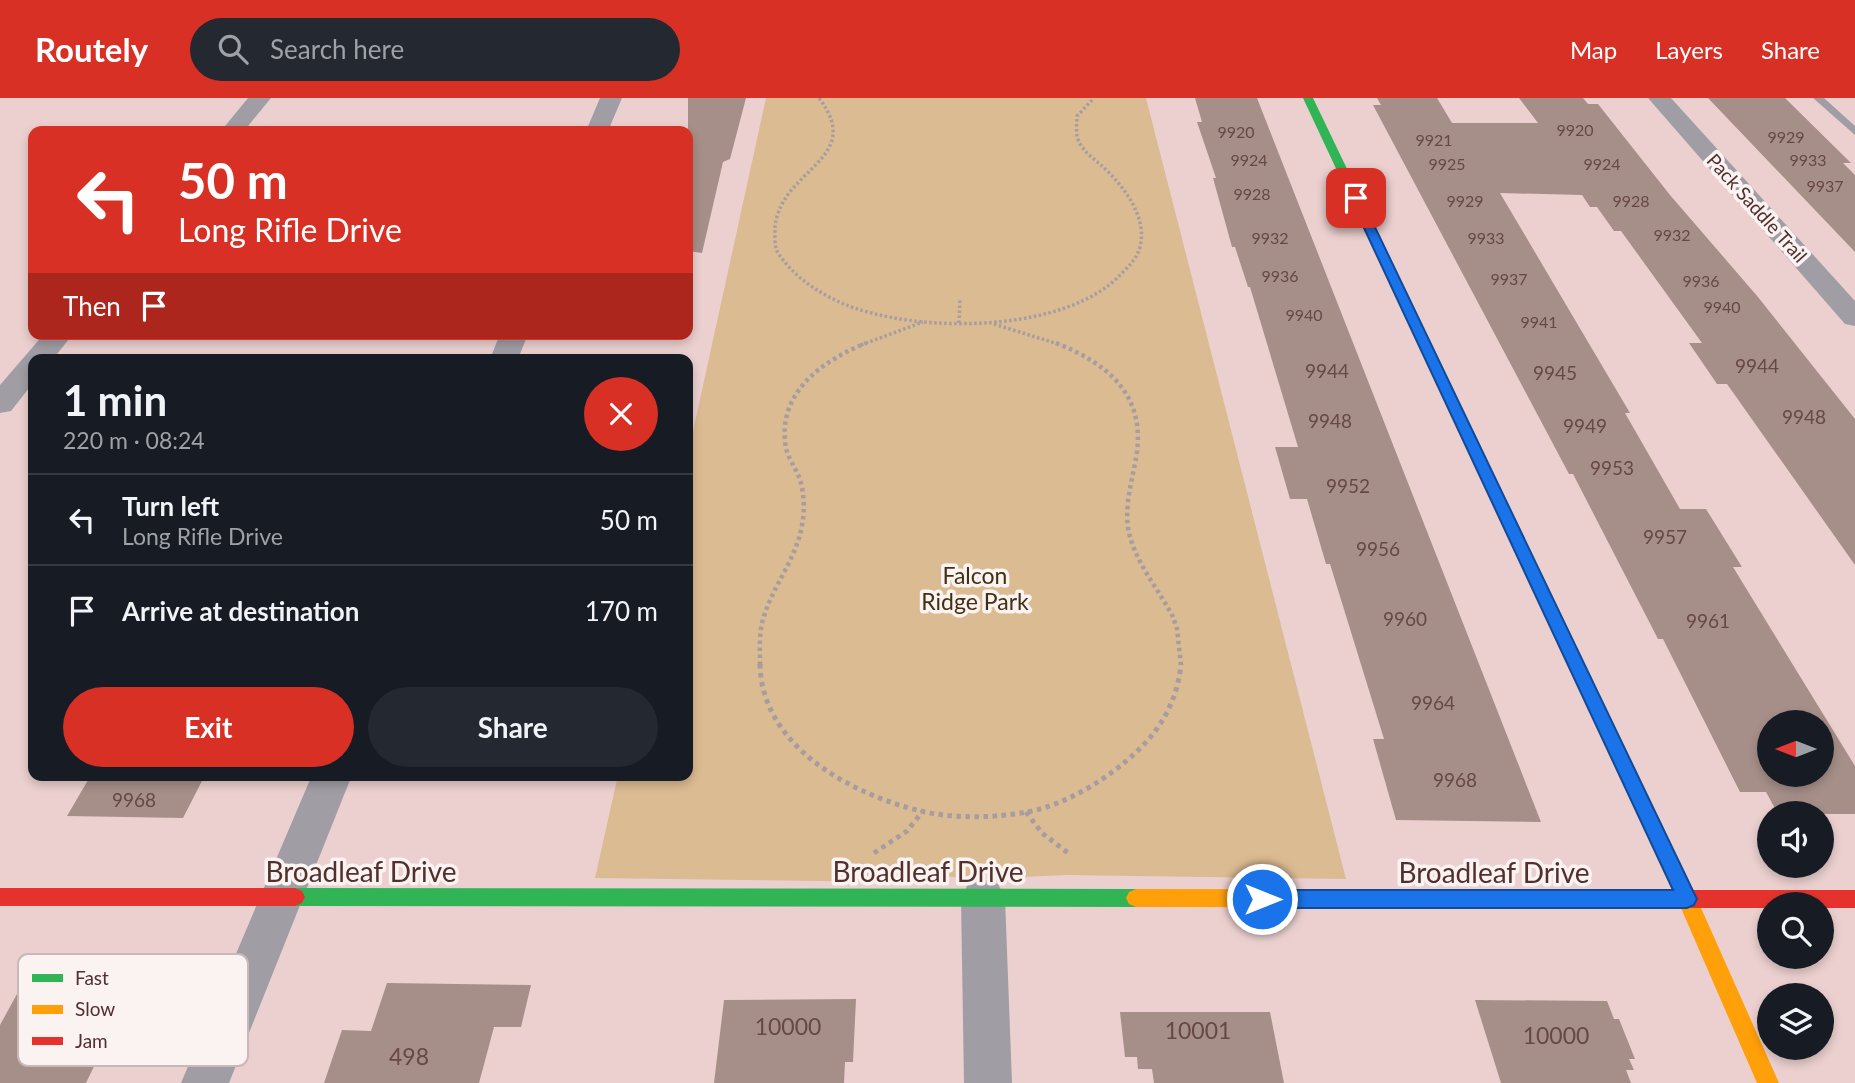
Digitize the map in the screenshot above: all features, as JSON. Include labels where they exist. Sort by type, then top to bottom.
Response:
[{"type":"street","points":[[236,126],[260,98]]},
{"type":"street","points":[[599,126],[611,98]]},
{"type":"street","points":[[1308,98],[1687,899],[1768,1083]]},
{"type":"street","name":"Pack Saddle Trail","points":[[1659,98],[1855,318]]},
{"type":"street","points":[[42,354],[54,340]]},
{"type":"street","points":[[0,404],[28,371]]},
{"type":"street","points":[[248,980],[330,781]]},
{"type":"street","name":"Broadleaf Drive","points":[[0,897],[1855,900]]},
{"type":"street","points":[[984,898],[988,1083]]},
{"type":"street","points":[[205,1083],[212,1066]]},
{"type":"lane","points":[[1818,98],[1855,132]]},
{"type":"path","points":[[819,98],[830,110],[835,129],[832,146],[824,158],[795,184],[785,197],[774,226],[776,251],[796,275],[841,303],[875,314],[923,322],[994,324],[1064,343],[1082,353],[1117,380],[1138,412],[1140,428],[1127,495],[1128,525],[1136,550],[1166,602],[1178,632],[1182,664],[1175,698],[1167,718],[1125,766],[1097,785],[1026,812],[976,815],[923,811],[878,797],[842,780],[810,760],[776,721],[766,699],[760,670],[759,640],[763,617],[796,551],[802,526],[802,486],[786,449],[785,428],[791,404],[818,368],[834,357],[851,347],[923,322]]},
{"type":"path","points":[[994,324],[1048,312],[1092,295],[1126,272],[1138,254],[1140,227],[1128,196],[1104,167],[1083,150],[1078,141],[1077,116],[1094,98]]},
{"type":"path","points":[[959,323],[960,298]]},
{"type":"green space","name":"Falcon Ridge Park","points":[[766,98],[1146,98],[1346,879],[1067,875],[972,879],[935,875],[900,882],[595,878],[617,781],[693,781],[693,431]]},
{"type":"building","points":[[688,98],[746,98],[730,159],[723,162],[702,253],[693,252],[693,126],[688,126]]},
{"type":"building","points":[[1195,98],[1257,98],[1541,822],[1396,820],[1373,739],[1384,739],[1330,564],[1326,564],[1307,499],[1290,499],[1275,447],[1298,447],[1250,287],[1235,247],[1232,247],[1213,178],[1216,178],[1197,122],[1202,122]]},
{"type":"building","points":[[1377,98],[1437,98],[1452,123],[1538,123],[1519,98],[1583,98],[1588,104],[1598,104],[1855,419],[1855,565],[1727,384],[1717,384],[1689,343],[1702,343],[1621,231],[1614,231],[1597,207],[1590,207],[1582,195],[1500,193],[1630,413],[1625,413],[1680,509],[1706,509],[1742,567],[1733,567],[1821,710],[1757,710],[1757,788],[1834,788],[1834,732],[1855,766],[1855,814],[1834,814],[1834,801],[1771,801],[1766,792],[1740,792],[1663,639],[1658,639],[1573,474],[1569,474],[1373,105],[1381,105]]},
{"type":"building","points":[[1708,98],[1785,98],[1851,163],[1843,163],[1855,175],[1855,252]]},
{"type":"building","points":[[87,781],[202,781],[183,818],[67,816]]},
{"type":"building","points":[[387,983],[531,985],[521,1027],[494,1027],[479,1083],[324,1083],[342,1030],[371,1031]]},
{"type":"building","points":[[18,994],[18,1066],[94,1066],[86,1083],[0,1083],[0,1025]]},
{"type":"building","points":[[856,999],[853,1062],[845,1062],[844,1083],[714,1083],[724,1000]]},
{"type":"building","points":[[1475,1000],[1607,1001],[1614,1019],[1619,1019],[1635,1059],[1629,1059],[1634,1070],[1626,1070],[1631,1083],[1501,1083]]},
{"type":"building","points":[[1120,1012],[1270,1012],[1284,1083],[1154,1083],[1152,1069],[1138,1069],[1137,1057],[1125,1057]]},
{"type":"traffic: fast","points":[[1308,98],[1625,767]]},
{"type":"traffic: fast","points":[[295,897],[1136,898]]},
{"type":"traffic: slow","points":[[1625,767],[1768,1083]]},
{"type":"traffic: slow","points":[[1136,898],[1590,899]]},
{"type":"traffic: jam","points":[[0,897],[295,897]]},
{"type":"traffic: jam","points":[[1590,899],[1855,899]]},
{"type":"route","points":[[1262,899],[1687,899],[1356,198]]}]
